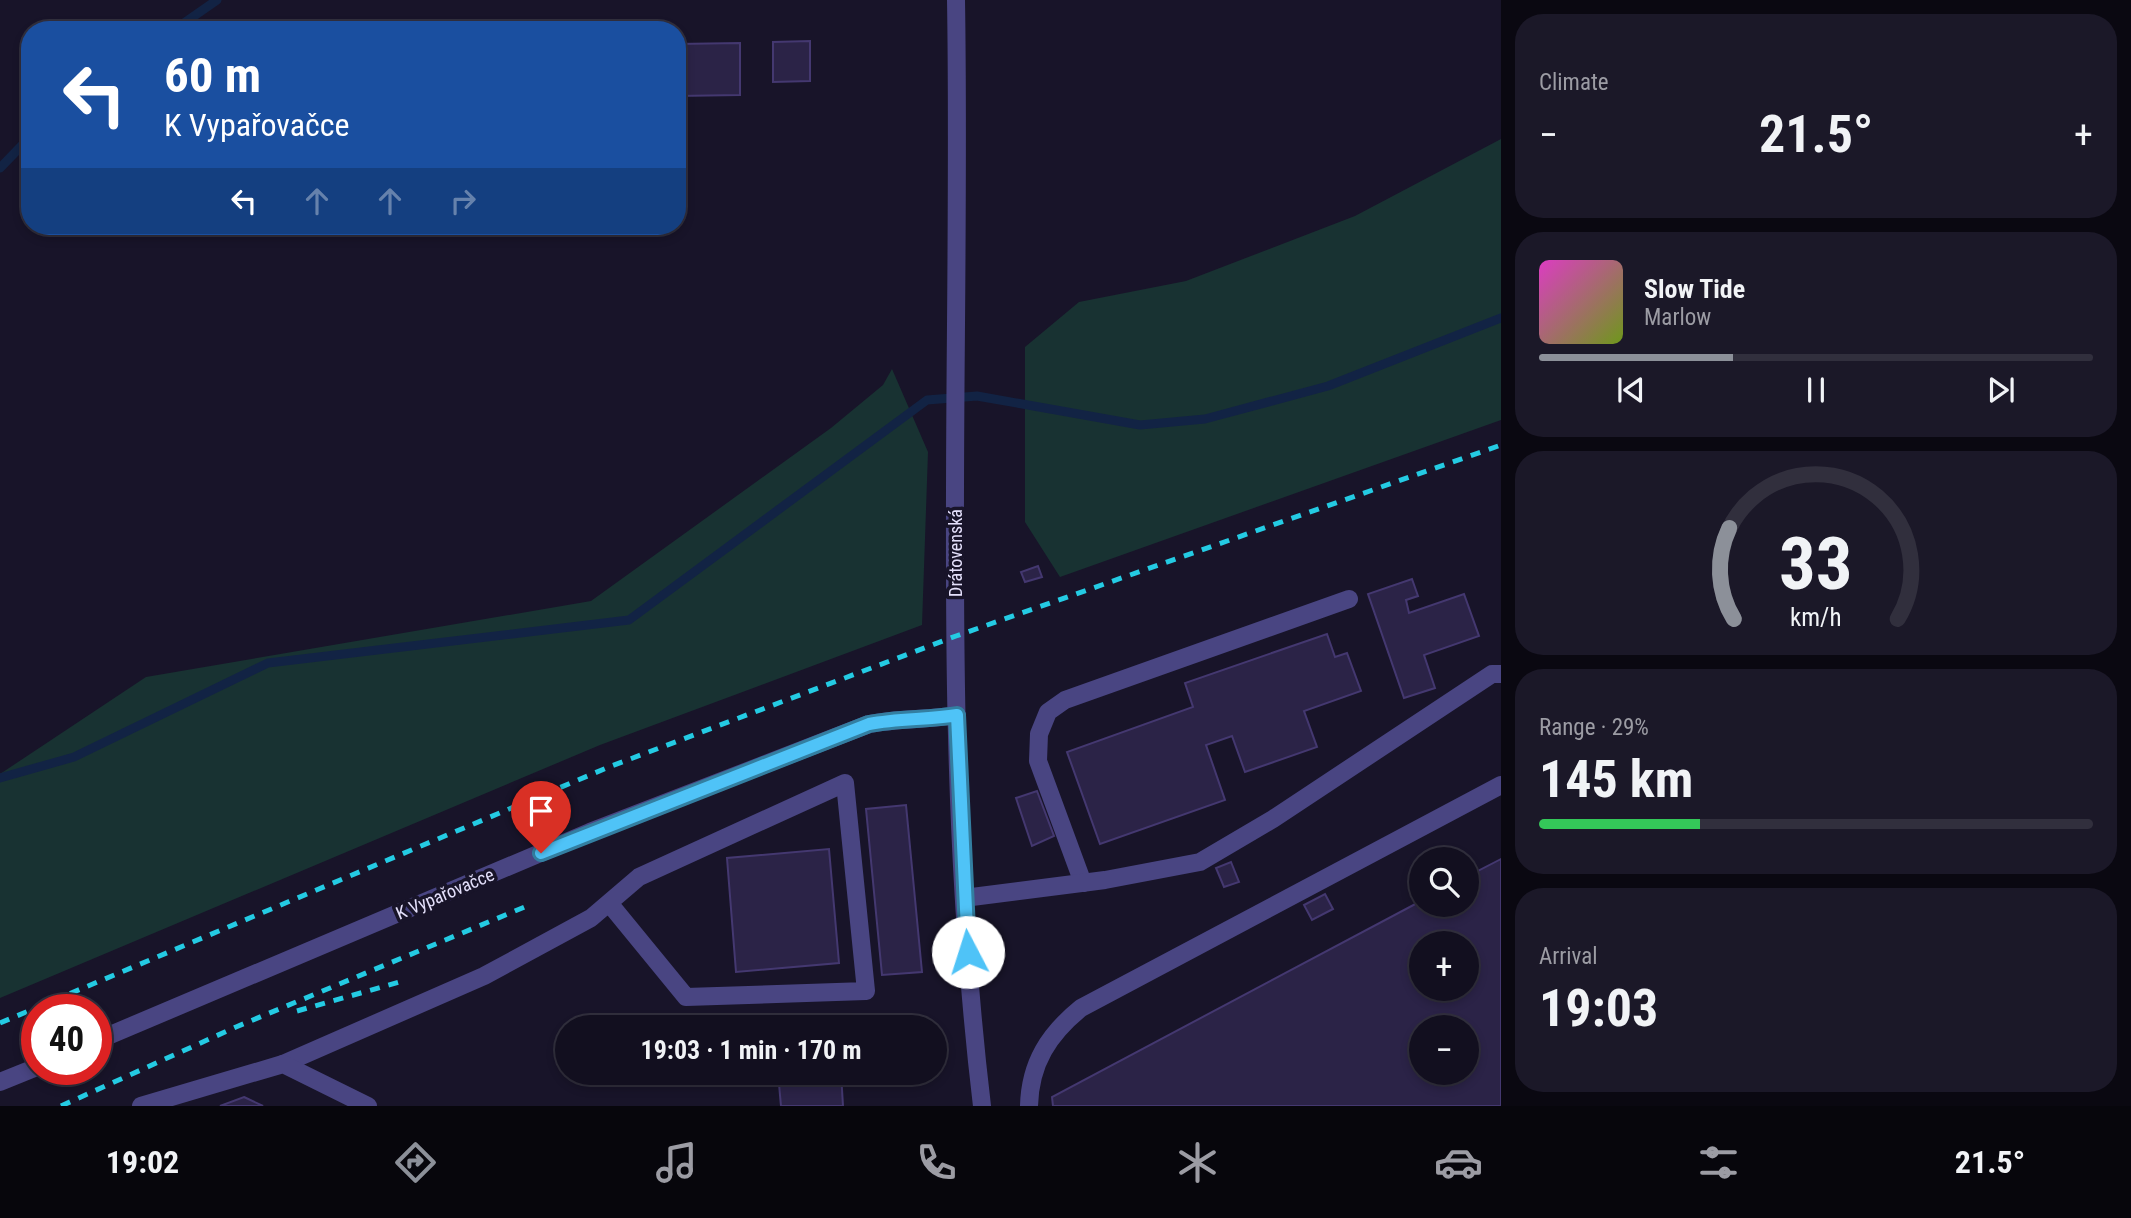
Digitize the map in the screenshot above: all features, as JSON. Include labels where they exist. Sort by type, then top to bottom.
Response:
[{"type":"street","name":"Drátovenská","points":[[956,0],[959,179],[955,382],[957,715],[964,898],[982,1106]]},
{"type":"street","points":[[1083,883],[1038,761],[1039,734],[1048,712],[1065,700],[1349,599]]},
{"type":"street","points":[[964,898],[1083,883],[1200,862],[1273,820],[1492,674],[1501,674]]},
{"type":"street","name":"K Vypařovačce","points":[[112,1034],[590,832],[869,724],[899,718],[933,719],[957,715]]},
{"type":"street","points":[[141,1106],[283,1064],[484,976],[591,918],[639,877],[845,783],[866,991],[687,997],[609,903]]},
{"type":"street","points":[[1029,1106],[1036,1065],[1045,1044],[1059,1026],[1081,1008],[1501,785]]},
{"type":"street","points":[[283,1064],[368,1106]]},
{"type":"street","points":[[0,1082],[21,1073]]},
{"type":"green space","points":[[1501,139],[1501,420],[1060,577],[1025,522],[1025,347],[1079,302],[1186,281],[1355,216]]},
{"type":"green space","points":[[892,369],[928,452],[922,625],[600,745],[0,998],[0,774],[146,677],[591,601],[831,428],[883,385]]},
{"type":"building","points":[[810,41],[810,81],[773,82],[773,42]]},
{"type":"building","points":[[740,43],[740,95],[686,96],[686,44]]},
{"type":"building","points":[[1038,566],[1042,577],[1025,582],[1021,572]]},
{"type":"building","points":[[1412,579],[1418,596],[1406,600],[1409,613],[1464,594],[1479,636],[1424,655],[1435,688],[1404,698],[1368,594]]},
{"type":"building","points":[[1327,634],[1335,657],[1347,653],[1361,691],[1304,711],[1317,747],[1245,772],[1232,736],[1206,745],[1225,800],[1100,844],[1067,752],[1193,707],[1185,683]]},
{"type":"building","points":[[1037,791],[1054,836],[1032,846],[1016,798]]},
{"type":"building","points":[[906,805],[922,972],[882,975],[866,809]]},
{"type":"building","points":[[829,849],[839,963],[736,972],[727,858]]},
{"type":"building","points":[[1501,859],[1501,1106],[1053,1106],[1052,1097],[1409,907],[1409,917],[1479,917],[1479,870]]},
{"type":"building","points":[[1231,862],[1239,882],[1224,887],[1216,868]]},
{"type":"building","points":[[1325,894],[1333,909],[1312,920],[1304,905]]},
{"type":"building","points":[[779,1085],[842,1085],[843,1106],[781,1106]]},
{"type":"building","points":[[244,1097],[263,1106],[220,1106]]},
{"type":"waterway","points":[[187,21],[217,0]]},
{"type":"waterway","points":[[0,168],[21,146]]},
{"type":"waterway","points":[[0,778],[74,757],[268,663],[629,620],[927,400],[977,396],[1140,425],[1205,419],[1328,386],[1501,318]]},
{"type":"railway","points":[[0,1023],[609,767],[956,636],[1501,445]]},
{"type":"railway","points":[[61,1106],[236,1027],[527,906]]},
{"type":"railway","points":[[297,1011],[403,981]]},
{"type":"route","points":[[541,853],[869,724],[899,718],[933,719],[957,715],[968,952]]}]
